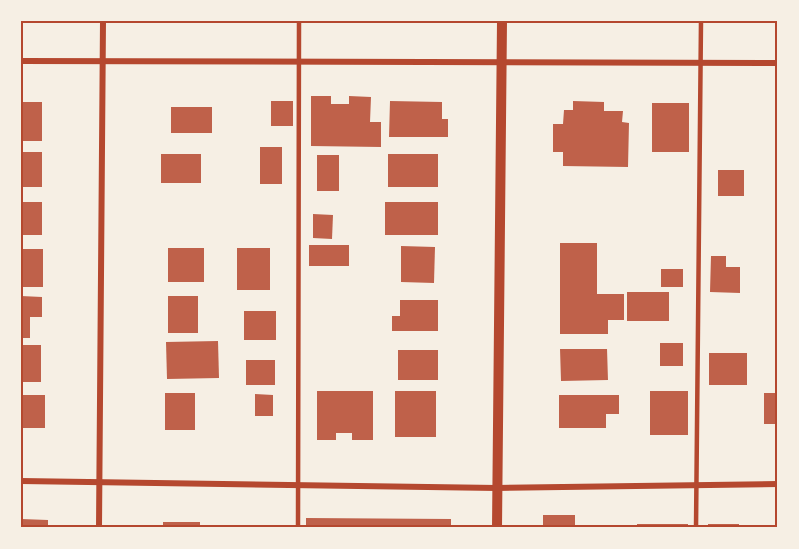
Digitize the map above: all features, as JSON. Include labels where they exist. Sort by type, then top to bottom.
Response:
[{"type":"street","points":[[99,528],[103,21]]},
{"type":"street","points":[[497,528],[502,21]]},
{"type":"street","points":[[21,61],[778,63]]},
{"type":"street","points":[[21,481],[497,488],[778,484]]},
{"type":"lane","points":[[298,528],[299,21]]},
{"type":"lane","points":[[696,528],[701,21]]},
{"type":"building","points":[[311,96],[331,96],[331,104],[349,104],[349,96],[371,97],[370,122],[381,122],[381,147],[311,146]]},
{"type":"building","points":[[271,101],[293,101],[293,126],[271,126]]},
{"type":"building","points":[[390,101],[442,102],[442,119],[448,119],[448,137],[389,137]]},
{"type":"building","points":[[573,101],[604,102],[604,111],[623,111],[622,122],[629,123],[628,167],[563,166],[563,152],[553,152],[553,124],[563,124],[564,110],[573,110]]},
{"type":"building","points":[[21,102],[42,102],[42,141],[21,141]]},
{"type":"building","points":[[652,103],[689,103],[689,152],[652,152]]},
{"type":"building","points":[[171,107],[212,107],[212,133],[171,133]]},
{"type":"building","points":[[260,147],[282,147],[282,184],[260,184]]},
{"type":"building","points":[[21,152],[42,152],[42,187],[21,187]]},
{"type":"building","points":[[161,154],[201,154],[201,183],[161,183]]},
{"type":"building","points":[[388,154],[438,154],[438,187],[388,187]]},
{"type":"building","points":[[317,155],[339,155],[339,191],[317,191]]},
{"type":"building","points":[[718,170],[744,170],[744,196],[718,196]]},
{"type":"building","points":[[21,202],[42,202],[42,235],[21,235]]},
{"type":"building","points":[[385,202],[438,202],[438,235],[385,235]]},
{"type":"building","points":[[313,214],[333,215],[332,239],[313,238]]},
{"type":"building","points":[[560,243],[597,243],[597,294],[624,294],[624,320],[608,320],[608,334],[560,334]]},
{"type":"building","points":[[309,245],[349,245],[349,266],[309,266]]},
{"type":"building","points":[[401,246],[435,247],[434,283],[401,282]]},
{"type":"building","points":[[168,248],[204,248],[204,282],[168,282]]},
{"type":"building","points":[[237,248],[270,248],[270,290],[237,290]]},
{"type":"building","points":[[21,249],[43,249],[43,287],[21,287]]},
{"type":"building","points":[[711,256],[726,256],[726,267],[740,267],[740,293],[710,292]]},
{"type":"building","points":[[661,269],[683,269],[683,287],[661,287]]},
{"type":"building","points":[[627,292],[669,292],[669,321],[627,321]]},
{"type":"building","points":[[21,296],[42,297],[42,317],[30,317],[30,338],[21,338]]},
{"type":"building","points":[[168,296],[198,296],[198,333],[168,333]]},
{"type":"building","points":[[400,300],[438,300],[438,331],[392,331],[392,316],[400,316]]},
{"type":"building","points":[[244,311],[276,311],[276,340],[244,340]]},
{"type":"building","points":[[218,341],[219,378],[167,379],[166,342]]},
{"type":"building","points":[[660,343],[683,343],[683,366],[660,366]]},
{"type":"building","points":[[21,345],[41,345],[41,382],[21,382]]},
{"type":"building","points":[[560,349],[607,349],[608,380],[561,381]]},
{"type":"building","points":[[398,350],[438,350],[438,380],[398,380]]},
{"type":"building","points":[[709,353],[747,353],[747,385],[709,385]]},
{"type":"building","points":[[246,360],[275,360],[275,385],[246,385]]},
{"type":"building","points":[[317,391],[373,391],[373,440],[352,440],[352,433],[336,433],[336,440],[317,440]]},
{"type":"building","points":[[395,391],[436,391],[436,437],[395,437]]},
{"type":"building","points":[[650,391],[688,391],[688,435],[650,435]]},
{"type":"building","points":[[165,393],[195,393],[195,430],[165,430]]},
{"type":"building","points":[[764,393],[778,393],[778,424],[764,424]]},
{"type":"building","points":[[255,394],[273,395],[273,416],[255,416]]},
{"type":"building","points":[[21,395],[45,395],[45,428],[21,428]]},
{"type":"building","points":[[559,395],[619,395],[619,414],[606,414],[606,428],[559,428]]},
{"type":"building","points":[[543,515],[575,515],[575,528],[543,528]]},
{"type":"building","points":[[306,518],[451,519],[451,528],[306,528]]},
{"type":"building","points":[[21,519],[48,520],[48,528],[21,528]]},
{"type":"building","points":[[163,522],[200,522],[200,528],[163,528]]},
{"type":"building","points":[[637,524],[688,524],[688,528],[637,528]]},
{"type":"building","points":[[708,524],[739,524],[739,528],[708,528]]},
{"type":"building","points":[[225,525],[278,525],[278,528],[225,528]]}]
